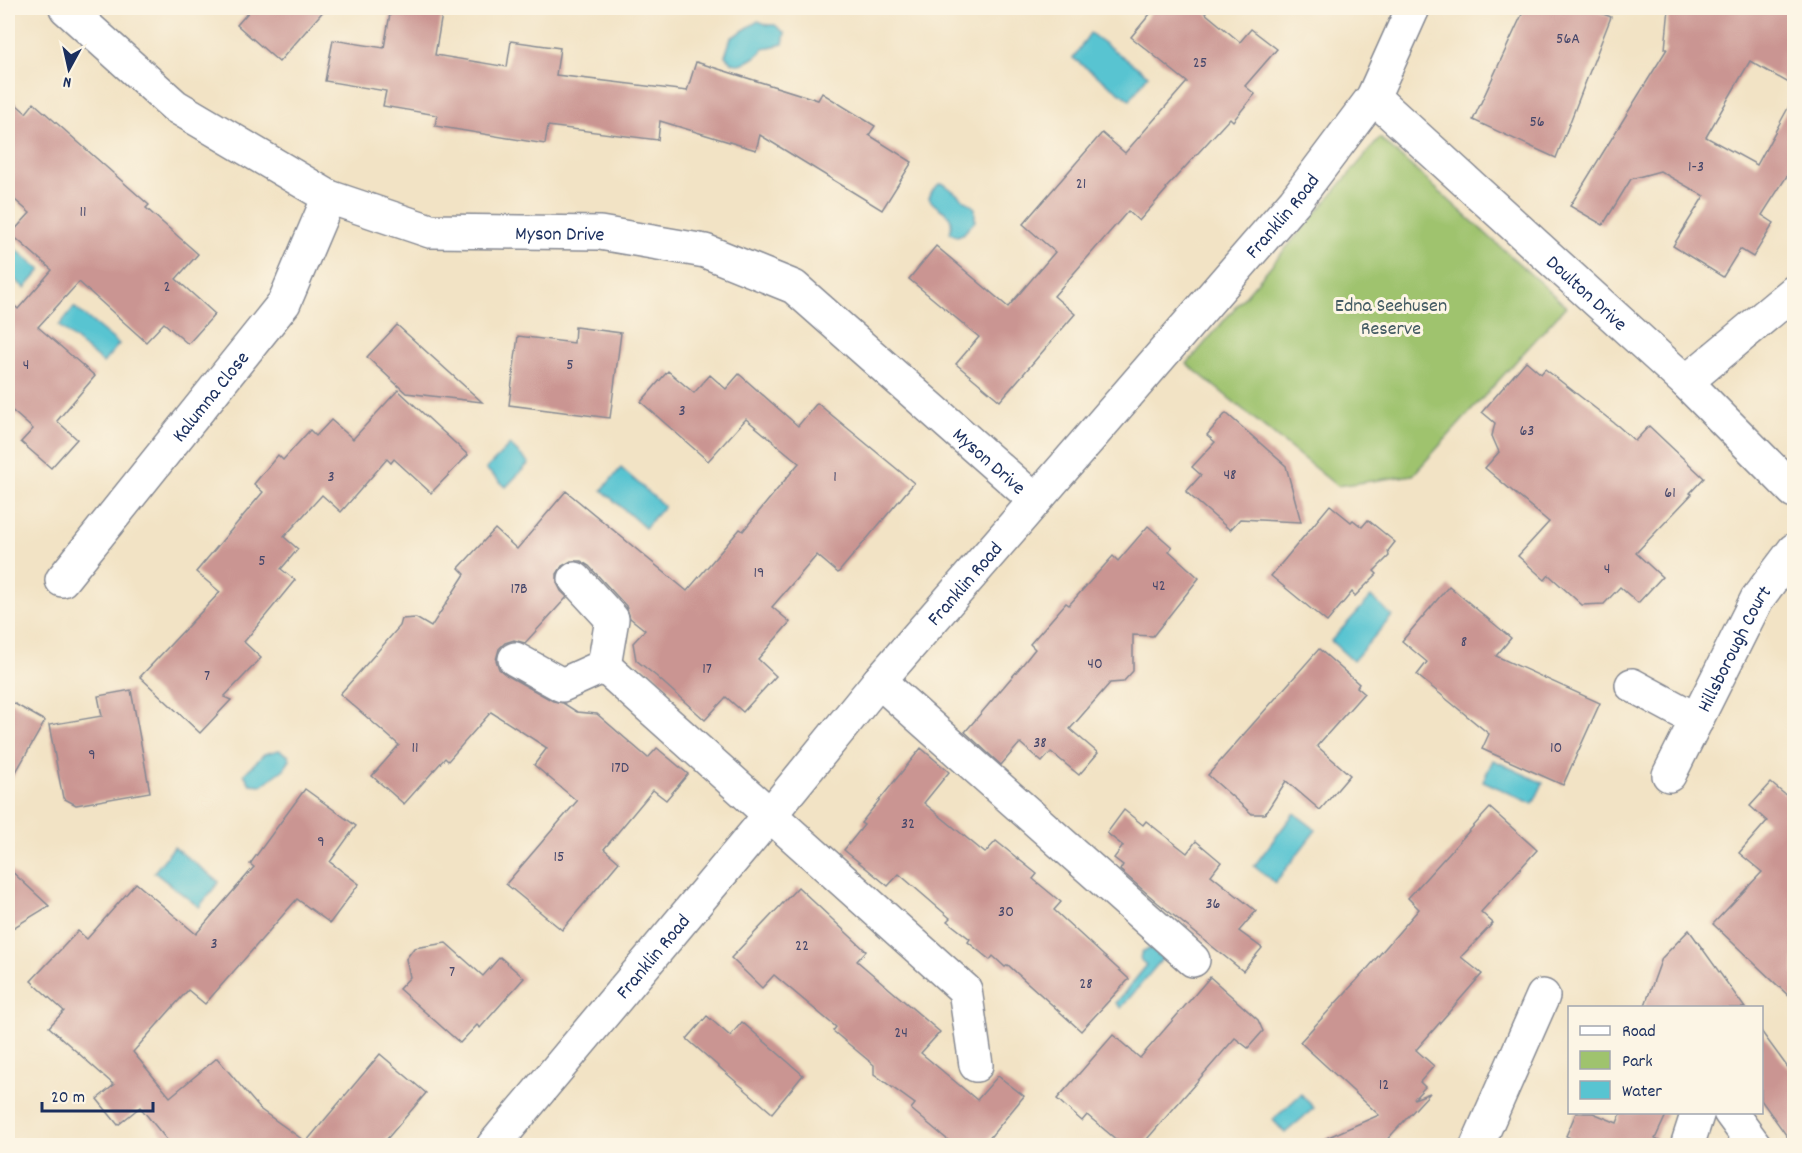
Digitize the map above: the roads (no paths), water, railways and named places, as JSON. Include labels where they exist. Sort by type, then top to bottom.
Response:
[{"type":"street","name":"Myson Drive","points":[[66,8],[175,106],[329,197],[430,231],[600,233],[705,251],[794,287],[1035,500]]},
{"type":"street","name":"Franklin Road","points":[[493,1146],[879,681],[1295,201],[1374,98],[1413,8]]},
{"type":"street","name":"Doulton Drive","points":[[1374,98],[1686,382],[1794,491]]},
{"type":"street","name":"Kalumna Close","points":[[62,580],[284,303],[329,197]]},
{"type":"street","points":[[1686,382],[1794,292]]},
{"type":"street","name":"Hillsborough Court","points":[[1669,775],[1757,599],[1794,550]]},
{"type":"street","points":[[575,579],[612,619],[604,666]]},
{"type":"street","points":[[515,659],[562,685],[604,666]]},
{"type":"street","points":[[604,666],[965,990],[976,1065]]},
{"type":"street","points":[[879,681],[1193,960]]},
{"type":"street","name":"Hillsborough Court","points":[[1632,685],[1697,720]]},
{"type":"street","points":[[1477,1146],[1543,996]]},
{"type":"street","points":[[1687,1146],[1698,1114]]},
{"type":"street","points":[[1731,1114],[1755,1146]]},
{"type":"water","points":[[758,21],[775,25],[785,33],[783,44],[764,48],[746,62],[737,64],[732,62],[725,56],[731,38]]},
{"type":"water","points":[[1090,33],[1148,75],[1130,100],[1073,58]]},
{"type":"water","points":[[939,184],[944,184],[975,208],[975,221],[963,234],[957,236],[950,233],[949,215],[932,203],[929,198]]},
{"type":"water","points":[[8,243],[41,270],[25,288],[8,274]]},
{"type":"water","points":[[74,307],[119,344],[103,363],[59,326]]},
{"type":"water","points":[[510,445],[529,463],[506,487],[486,469]]},
{"type":"water","points":[[621,468],[664,506],[645,528],[602,490]]},
{"type":"water","points":[[1371,597],[1392,616],[1353,661],[1331,641]]},
{"type":"water","points":[[279,750],[289,756],[290,760],[284,769],[262,785],[250,784],[244,774],[264,754]]},
{"type":"water","points":[[1493,760],[1543,783],[1533,804],[1483,781]]},
{"type":"water","points":[[1294,813],[1316,830],[1275,883],[1254,866]]},
{"type":"water","points":[[174,847],[219,882],[199,907],[154,872]]},
{"type":"water","points":[[1152,948],[1163,958],[1121,1008],[1116,1003],[1147,965],[1140,959],[1141,953]]},
{"type":"water","points":[[1301,1094],[1314,1108],[1285,1133],[1273,1120]]},
{"type":"park label","name":"Edna Seehusen Reserve","points":[[1391,316]]}]
